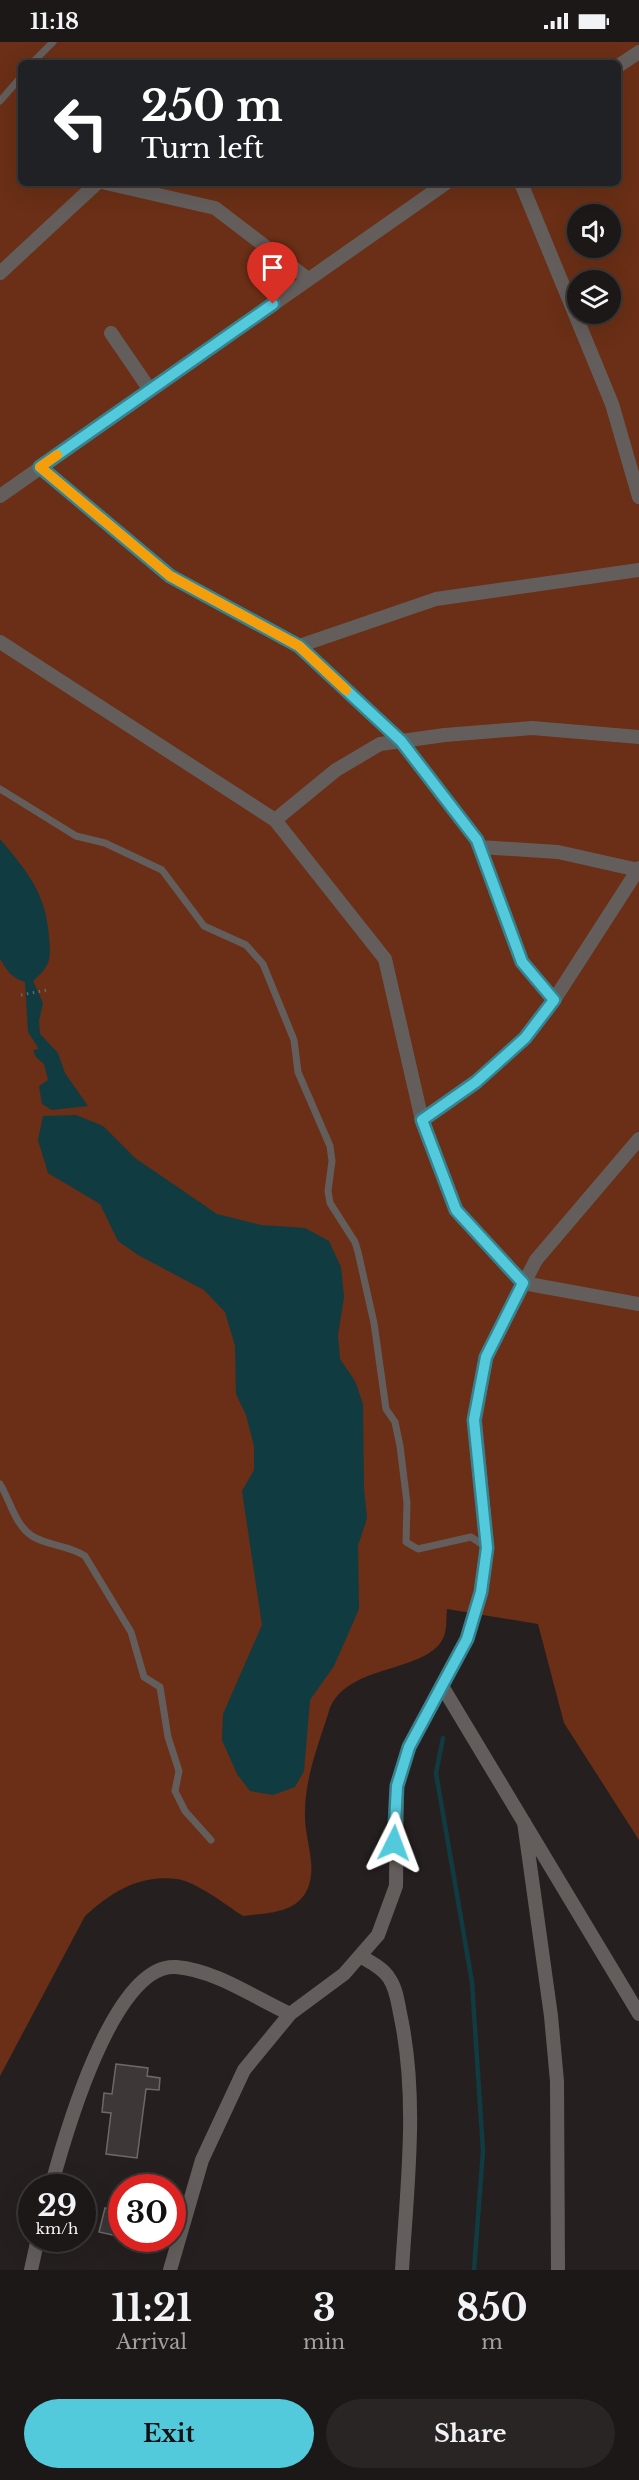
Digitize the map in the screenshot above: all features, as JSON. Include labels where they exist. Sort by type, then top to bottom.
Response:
[{"type":"street","points":[[621,64],[639,52]]},
{"type":"street","points":[[0,273],[94,186]]},
{"type":"street","points":[[119,186],[215,208],[308,279]]},
{"type":"street","points":[[0,495],[442,186]]},
{"type":"street","points":[[522,186],[612,404],[639,497]]},
{"type":"street","points":[[111,333],[150,390]]},
{"type":"street","points":[[40,467],[170,576],[299,646],[401,741],[480,847],[522,962],[554,1000]]},
{"type":"street","points":[[299,646],[436,599],[639,570]]},
{"type":"street","points":[[0,642],[275,820],[385,959],[422,1120],[456,1210],[523,1283],[639,1304]]},
{"type":"street","points":[[275,820],[336,770],[380,744],[445,735],[532,728],[639,737]]},
{"type":"street","points":[[422,1120],[476,1082],[525,1038],[554,1000],[639,869],[558,852],[480,847]]},
{"type":"street","points":[[170,2270],[202,2160],[244,2070],[290,2014],[344,1974],[378,1935],[396,1886],[394,1843],[397,1786],[400,1776],[409,1747],[467,1639],[481,1592],[487,1548],[474,1420],[486,1357],[536,1260],[639,1139]]},
{"type":"street","points":[[442,1686],[639,2014]]},
{"type":"street","points":[[524,1822],[551,2016],[557,2081],[558,2270]]},
{"type":"street","points":[[360,1956],[378,1966],[390,1979],[398,2001],[407,2053],[411,2130],[402,2270]]},
{"type":"street","points":[[55,2174],[71,2115],[120,2007],[135,1988],[154,1970],[175,1967],[207,1975],[290,2014]]},
{"type":"street","points":[[31,2270],[35,2252]]},
{"type":"lane","points":[[35,60],[53,42]]},
{"type":"lane","points":[[0,102],[18,81]]},
{"type":"lane","points":[[0,789],[75,836],[105,843],[162,870],[204,926],[246,945],[263,964],[294,1040],[298,1072],[330,1146],[332,1161],[328,1191],[330,1203],[355,1242],[358,1252],[374,1323],[386,1409],[394,1422],[400,1446],[406,1503],[406,1542],[418,1549],[471,1537],[487,1548]]},
{"type":"lane","points":[[0,1484],[20,1523],[30,1535],[74,1549],[85,1556],[130,1632],[144,1677],[160,1687],[168,1737],[179,1771],[175,1791],[185,1811],[211,1839]]},
{"type":"path","points":[[21,995],[47,990]]},
{"type":"shaded area","points":[[0,42],[639,42],[639,1840],[564,1723],[538,1624],[447,1609],[445,1633],[436,1648],[406,1664],[352,1684],[338,1695],[329,1711],[312,1763],[305,1803],[311,1863],[310,1881],[302,1898],[295,1904],[279,1911],[243,1916],[202,1889],[185,1881],[163,1878],[138,1882],[105,1899],[85,1916],[0,2076]]},
{"type":"water","points":[[0,839],[34,884],[47,921],[50,951],[48,961],[33,981],[43,1003],[39,1021],[40,1034],[58,1053],[65,1073],[88,1106],[52,1110],[42,1104],[39,1086],[48,1080],[44,1064],[36,1057],[33,1050],[39,1049],[28,1032],[25,982],[13,976],[0,959]]},
{"type":"water","points":[[76,1115],[103,1126],[135,1158],[217,1214],[261,1225],[305,1228],[329,1241],[341,1267],[344,1297],[338,1335],[340,1359],[355,1381],[363,1404],[364,1489],[367,1518],[358,1546],[359,1609],[334,1666],[310,1700],[304,1771],[295,1787],[273,1795],[250,1791],[237,1774],[222,1740],[223,1714],[262,1625],[242,1491],[254,1470],[254,1446],[246,1415],[236,1394],[235,1346],[225,1312],[204,1290],[138,1255],[118,1241],[100,1204],[48,1173],[38,1140],[43,1116]]},
{"type":"building","points":[[116,2064],[148,2068],[147,2076],[160,2078],[159,2090],[146,2089],[137,2158],[106,2154],[111,2113],[102,2112],[104,2093],[112,2094]]},
{"type":"building","points":[[105,2208],[108,2209],[108,2234],[99,2232]]},
{"type":"waterway","points":[[443,1738],[436,1773],[472,1982],[483,2151],[474,2270]]},
{"type":"slow traffic","points":[[57,455],[40,467],[170,576],[299,646],[346,690]]},
{"type":"route","points":[[273,304],[40,467],[170,576],[299,646],[401,741],[477,840],[522,962],[554,1000],[525,1038],[476,1082],[422,1120],[456,1210],[523,1283],[486,1357],[474,1420],[483,1490],[487,1548],[481,1592],[467,1639],[409,1747],[397,1786],[394,1843]]}]
